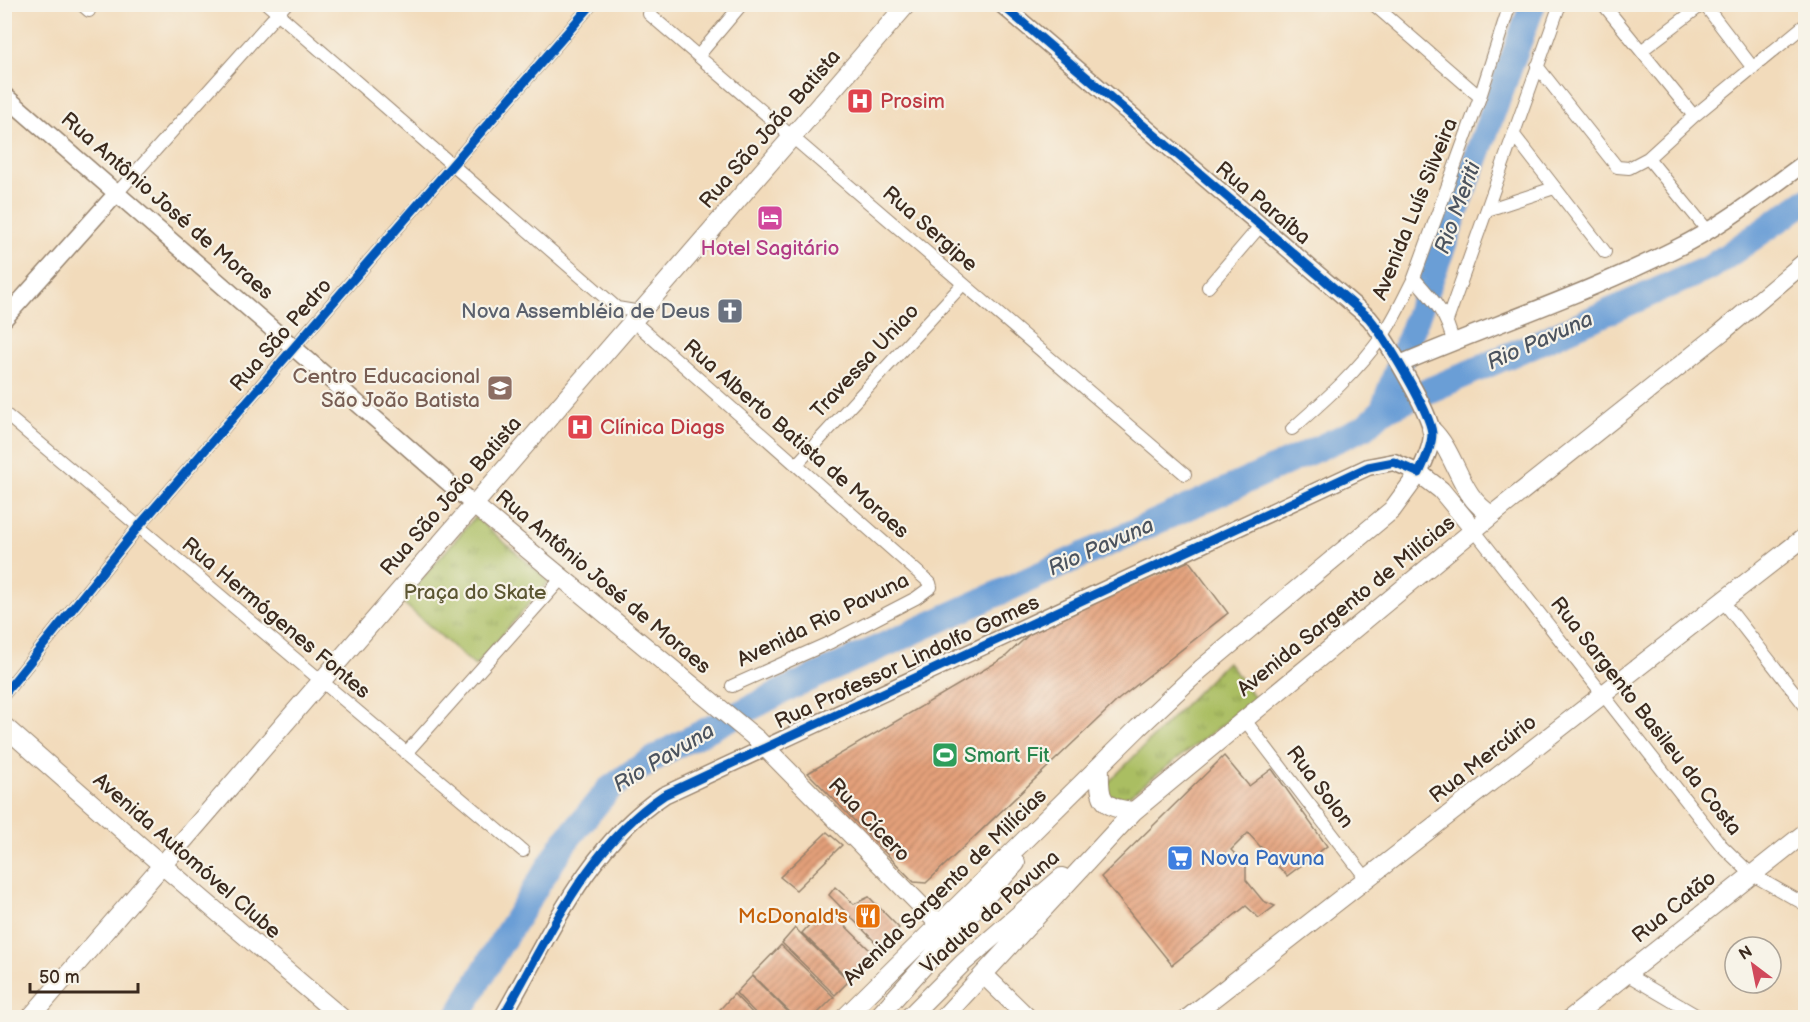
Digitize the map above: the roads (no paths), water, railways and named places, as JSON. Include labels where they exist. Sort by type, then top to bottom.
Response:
[{"type":"main road","name":"Rua São João Batista","points":[[30,1017],[908,4]]},
{"type":"main road","name":"Avenida Sargento de Milícias","points":[[944,1017],[985,976],[1134,811],[1492,515],[1722,332],[1806,261]]},
{"type":"main road","points":[[1431,429],[1442,440],[1476,502],[1492,515]]},
{"type":"main road","name":"Avenida Sargento de Milícias","points":[[844,1017],[1201,669],[1392,510],[1419,473]]},
{"type":"main road","name":"Rua Professor Lindolfo Gomes","points":[[1419,473],[1441,490],[1474,530]]},
{"type":"main road","name":"Rua Antônio José de Moraes","points":[[474,504],[760,742]]},
{"type":"main road","name":"Rua Mercúrio","points":[[1188,1017],[1806,536]]},
{"type":"main road","name":"Avenida Automóvel Clube","points":[[4,726],[162,865],[342,1017]]},
{"type":"main road","name":"Rua Cícero","points":[[760,742],[939,924]]},
{"type":"main road","points":[[1100,766],[1099,790],[1103,801],[1117,808],[1134,811]]},
{"type":"main road","name":"Viaduto da Pavuna","points":[[877,1017],[1009,872],[1059,807]]},
{"type":"main road","name":"Rua Catão","points":[[1571,1017],[1806,832]]},
{"type":"main road","name":"Viaduto da Pavuna","points":[[908,1017],[963,963],[1048,888],[1104,844]]},
{"type":"main road","points":[[985,976],[1028,1017]]},
{"type":"street","points":[[267,4],[282,9],[451,165],[632,322]]},
{"type":"street","name":"Rua São Pedro","points":[[4,694],[140,526],[592,4]]},
{"type":"street","points":[[699,55],[742,4]]},
{"type":"street","name":"Rua Paraíba","points":[[1001,4],[1349,298],[1383,335],[1405,366],[1431,429]]},
{"type":"street","points":[[1373,4],[1480,97]]},
{"type":"street","name":"Avenida Luís Silveira","points":[[1292,429],[1331,395],[1383,335],[1416,281],[1510,4]]},
{"type":"street","points":[[1447,321],[1560,4]]},
{"type":"street","points":[[1603,4],[1694,116]]},
{"type":"street","points":[[1641,51],[1703,4],[1753,68]]},
{"type":"street","points":[[4,320],[282,9]]},
{"type":"street","name":"Rua Sergipe","points":[[649,15],[794,135],[963,284],[1185,474]]},
{"type":"street","points":[[1537,66],[1617,167],[1629,168],[1648,158],[1694,116],[1806,24]]},
{"type":"street","name":"Rua Antônio José de Moraes","points":[[4,95],[474,504]]},
{"type":"street","points":[[1514,135],[1605,252]]},
{"type":"street","points":[[1648,158],[1708,231]]},
{"type":"street","points":[[1405,366],[1434,351],[1620,275],[1708,231],[1806,162]]},
{"type":"street","points":[[1487,210],[1554,188]]},
{"type":"street","points":[[1208,287],[1261,225]]},
{"type":"street","points":[[1416,281],[1441,309],[1453,343]]},
{"type":"street","name":"Travessa Uniao","points":[[797,464],[963,284]]},
{"type":"street","points":[[617,308],[632,322]]},
{"type":"street","name":"Rua Alberto Batista de Moraes","points":[[632,322],[927,579],[931,587]]},
{"type":"street","name":"Rua Hermógenes Fontes","points":[[4,413],[523,851]]},
{"type":"street","points":[[1419,473],[1431,444],[1431,429]]},
{"type":"street","name":"Rua Professor Lindolfo Gomes","points":[[502,1017],[585,876],[633,818],[664,795],[760,742],[1368,467],[1394,462],[1419,473]]},
{"type":"street","name":"Rua Sargento Basileu da Costa","points":[[1474,530],[1721,845],[1751,874],[1806,905]]},
{"type":"street","points":[[405,753],[562,578]]},
{"type":"street","name":"Avenida Rio Pavuna","points":[[732,686],[831,642],[916,598],[931,587]]},
{"type":"street","points":[[1722,600],[1806,707]]},
{"type":"street","name":"Rua Solon","points":[[1244,719],[1366,878]]},
{"type":"street","points":[[1626,974],[1701,1017]]},
{"type":"waterway","name":"Rio Meriti","points":[[1382,411],[1533,4]]},
{"type":"waterway","name":"Rio Pavuna","points":[[457,1018],[494,954],[564,843],[608,790],[634,771],[672,748],[783,691],[1365,427],[1382,411],[1711,267],[1806,201]]},
{"type":"place","name":"Prosim","points":[[860,101]]},
{"type":"place","name":"Hotel Sagitário","points":[[770,218]]},
{"type":"place","name":"Nova Assembléia de Deus","points":[[730,311]]},
{"type":"place","name":"Centro Educacional São João Batista","points":[[500,388]]},
{"type":"place","name":"Clínica Diags","points":[[580,427]]},
{"type":"place","name":"Smart Fit","points":[[945,755]]},
{"type":"place","name":"Nova Pavuna","points":[[1180,858]]},
{"type":"place","name":"McDonald's","points":[[868,916]]},
{"type":"park label","name":"Praça do Skate","points":[[475,592]]}]
